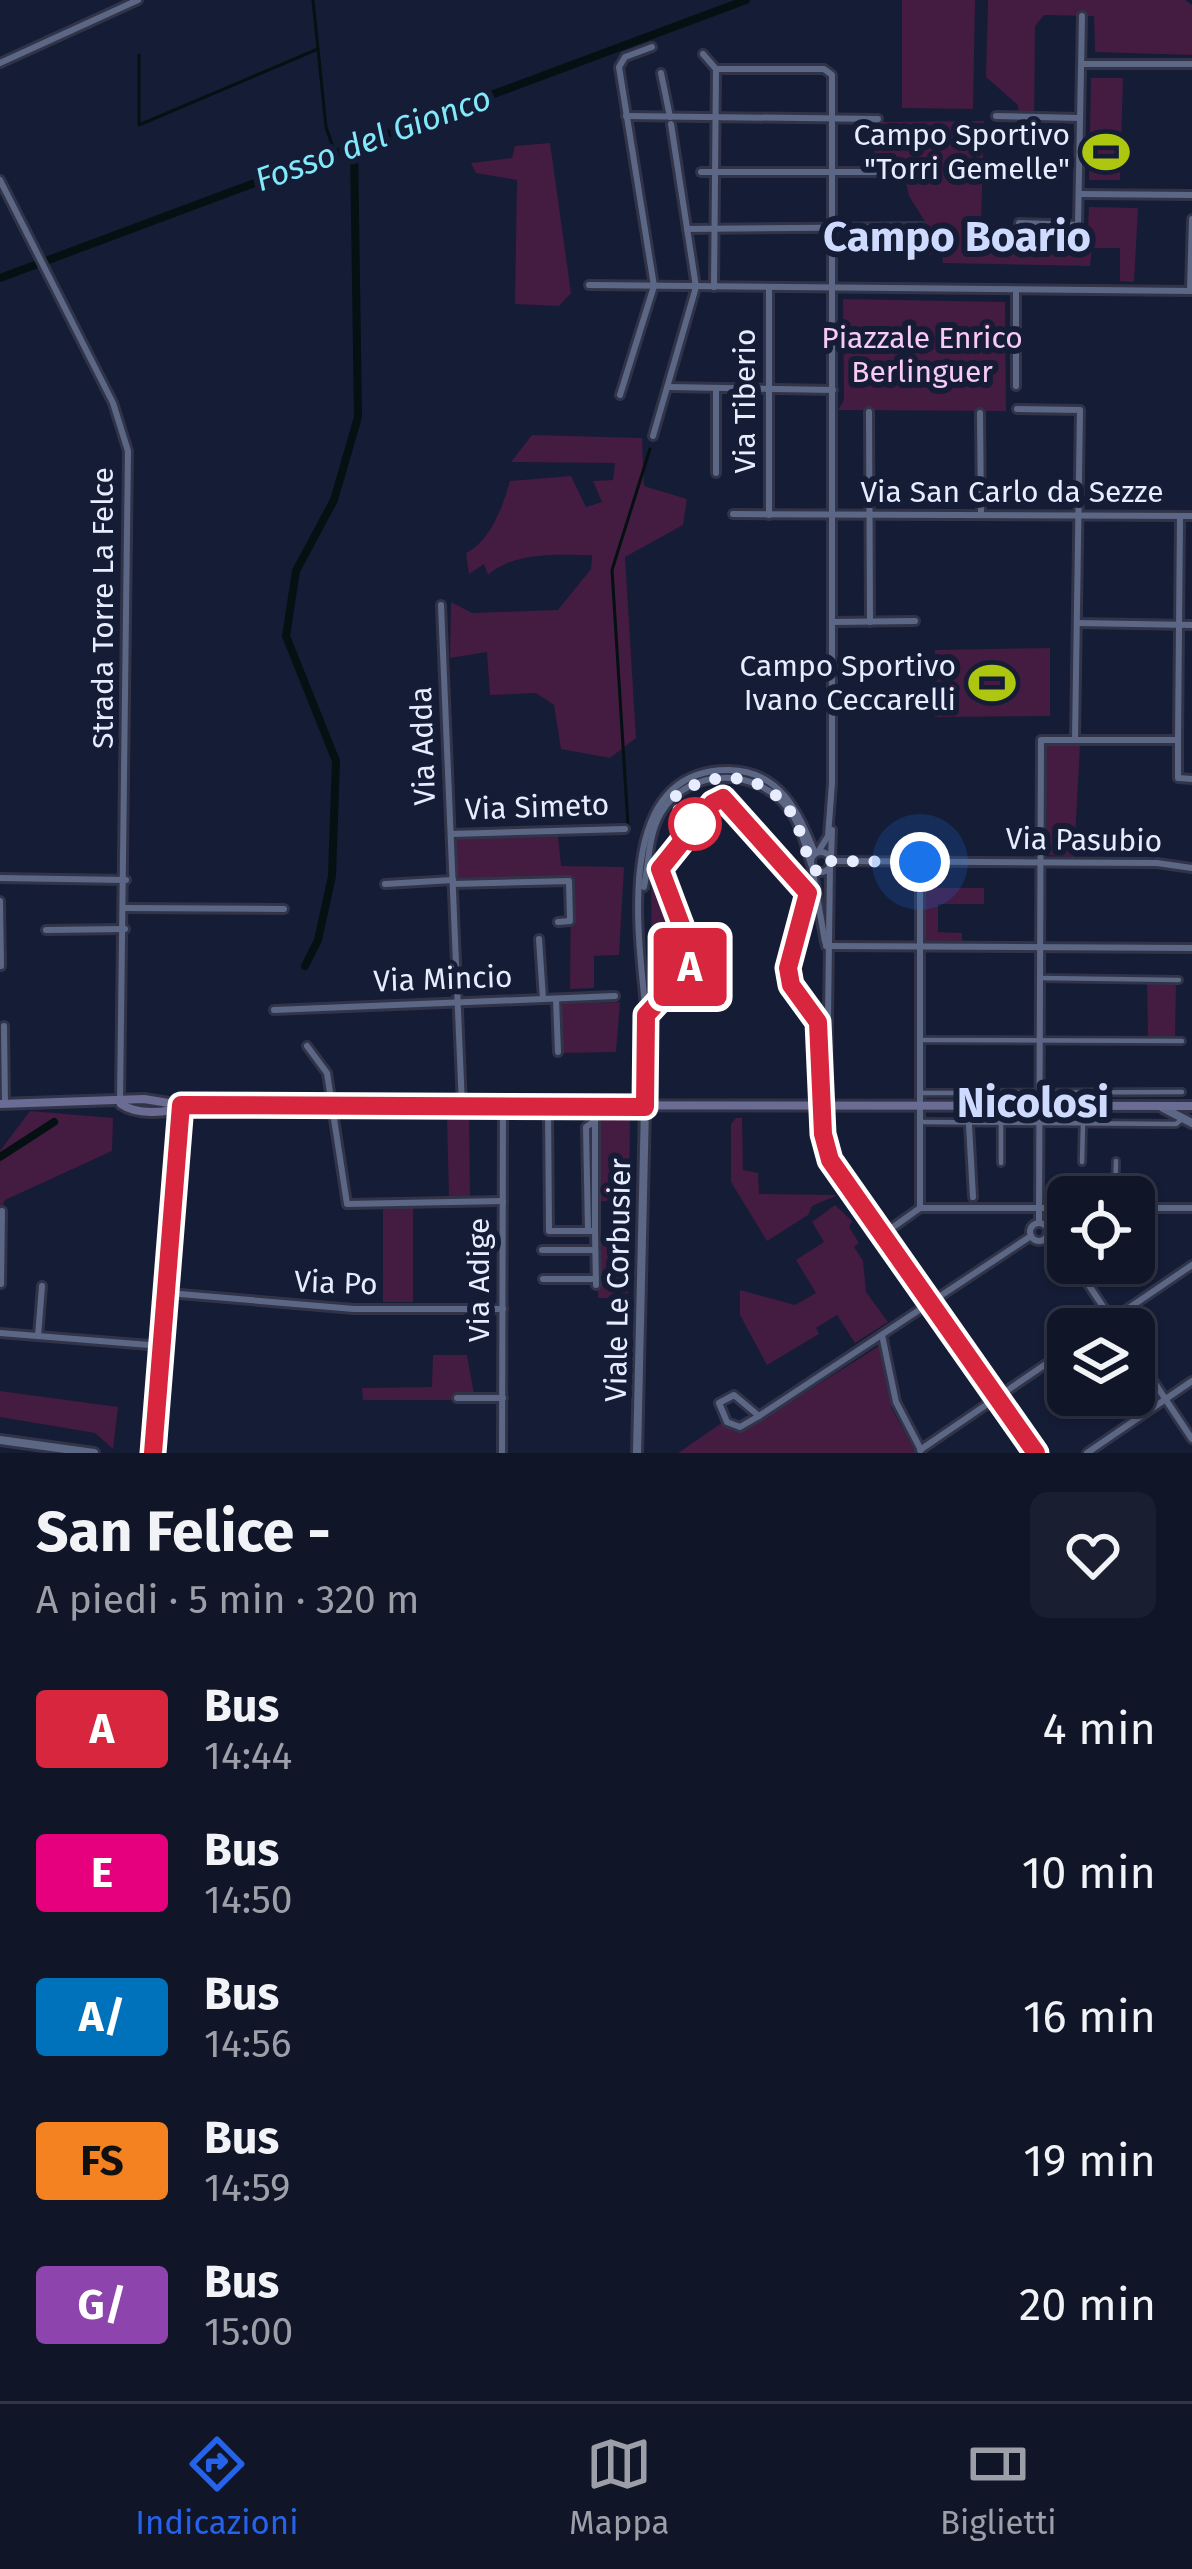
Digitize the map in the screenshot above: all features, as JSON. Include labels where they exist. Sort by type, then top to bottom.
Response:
[{"type":"main road","points":[[3,1104],[120,1103],[131,1111],[172,1111],[181,1105],[1192,1106]]},
{"type":"street","points":[[0,63],[139,0]]},
{"type":"street","points":[[1019,223],[1078,225],[1082,16]]},
{"type":"street","points":[[620,395],[654,286],[620,64],[652,47]]},
{"type":"street","points":[[704,54],[716,69],[714,287]]},
{"type":"street","points":[[1081,64],[1192,64]]},
{"type":"street","points":[[716,69],[830,71],[833,515],[827,1095],[822,1108],[830,1160],[1036,1453]]},
{"type":"street","points":[[652,436],[696,286],[661,73]]},
{"type":"street","points":[[626,116],[878,119]]},
{"type":"street","points":[[996,116],[1080,118]]},
{"type":"street","points":[[701,172],[887,172]]},
{"type":"street","name":"Strada Torre La Felce","points":[[0,180],[113,403],[128,451],[120,1103]]},
{"type":"street","points":[[1079,194],[1192,195]]},
{"type":"street","points":[[589,285],[1191,291],[1192,219]]},
{"type":"street","points":[[687,229],[922,227]]},
{"type":"street","name":"Via Tiberio","points":[[769,515],[770,287]]},
{"type":"street","points":[[1016,290],[1016,386]]},
{"type":"street","points":[[667,387],[833,390]]},
{"type":"street","points":[[716,388],[716,473]]},
{"type":"street","points":[[1017,409],[1080,410],[1075,740]]},
{"type":"street","points":[[869,412],[870,622]]},
{"type":"street","points":[[980,413],[981,515]]},
{"type":"street","name":"Via San Carlo da Sezze","points":[[733,514],[1192,516]]},
{"type":"street","points":[[1180,516],[1178,778],[1192,778]]},
{"type":"street","name":"Via Adda","points":[[441,605],[462,1106]]},
{"type":"street","points":[[832,622],[915,621]]},
{"type":"street","points":[[1077,623],[1192,625]]},
{"type":"street","points":[[1031,1236],[1039,1240],[1047,1235],[1039,1223],[1038,1208],[1041,740],[1178,740]]},
{"type":"street","points":[[645,1107],[640,856],[650,817],[668,793],[698,775],[738,771],[766,780],[797,808],[817,853],[830,862]]},
{"type":"street","points":[[642,897],[650,842],[662,810],[684,789],[713,778],[748,780],[778,797],[796,822],[811,866],[826,946]]},
{"type":"street","points":[[811,866],[830,821]]},
{"type":"street","name":"Via Simeto","points":[[451,834],[625,829]]},
{"type":"street","name":"Via Pasubio","points":[[811,866],[824,872],[830,862],[1192,868]]},
{"type":"street","points":[[920,862],[920,1208]]},
{"type":"street","points":[[0,878],[126,880]]},
{"type":"street","points":[[385,884],[569,881],[570,921],[558,922]]},
{"type":"street","points":[[0,901],[1,966]]},
{"type":"street","points":[[125,908],[284,909]]},
{"type":"street","points":[[46,930],[125,929]]},
{"type":"street","points":[[539,939],[543,999]]},
{"type":"street","points":[[826,946],[1192,948]]},
{"type":"street","points":[[1040,978],[1179,980]]},
{"type":"street","name":"Via Mincio","points":[[274,1010],[614,997]]},
{"type":"street","points":[[556,999],[558,1052]]},
{"type":"street","points":[[3,1104],[4,1026]]},
{"type":"street","points":[[920,1040],[1182,1041]]},
{"type":"street","points":[[307,1046],[327,1073],[328,1106],[347,1204],[503,1201]]},
{"type":"street","points":[[920,1093],[1182,1092]]},
{"type":"street","points":[[153,1453],[181,1105]]},
{"type":"street","name":"Via Adige","points":[[502,1453],[503,1106]]},
{"type":"street","points":[[548,1107],[549,1231],[591,1231]]},
{"type":"street","points":[[543,1279],[596,1282],[586,1126],[595,1121],[595,1107]]},
{"type":"street","name":"Viale Le Corbusier","points":[[637,1453],[645,1107]]},
{"type":"street","points":[[968,1107],[973,1197]]},
{"type":"street","points":[[1163,1108],[1188,1120]]},
{"type":"street","points":[[920,1122],[1176,1124],[1188,1120]]},
{"type":"street","points":[[1001,1123],[1001,1163]]},
{"type":"street","points":[[1082,1162],[1083,1123]]},
{"type":"street","points":[[1116,1161],[1116,1176]]},
{"type":"street","points":[[881,1235],[920,1208],[1047,1208]]},
{"type":"street","points":[[1155,1208],[1192,1208]]},
{"type":"street","points":[[1,1284],[2,1211]]},
{"type":"street","points":[[1031,1236],[1030,1228],[1039,1223]]},
{"type":"street","points":[[758,1416],[734,1395],[719,1402],[722,1416],[734,1426],[758,1416],[1031,1236]]},
{"type":"street","points":[[542,1250],[596,1250]]},
{"type":"street","points":[[1128,1308],[1192,1265]]},
{"type":"street","points":[[38,1336],[42,1286]]},
{"type":"street","name":"Via Po","points":[[168,1294],[354,1309],[503,1309]]},
{"type":"street","points":[[0,1333],[162,1346]]},
{"type":"street","points":[[882,1335],[896,1402],[921,1451],[1047,1363]]},
{"type":"street","points":[[1088,1453],[1192,1382]]},
{"type":"street","points":[[1155,1383],[1192,1438]]},
{"type":"street","points":[[458,1397],[503,1398]]},
{"type":"street","points":[[0,1440],[94,1453]]},
{"type":"green space","points":[[902,0],[975,0],[973,109],[902,108]]},
{"type":"green space","points":[[988,0],[1185,0],[1192,5],[1192,55],[1095,52],[1094,16],[1044,15],[1035,26],[1034,127],[1019,126],[1018,105],[986,77]]},
{"type":"green space","points":[[1091,78],[1123,78],[1120,180],[1089,180]]},
{"type":"green space","points":[[984,121],[981,224],[1088,226],[1089,207],[1138,208],[1134,282],[1120,281],[1120,248],[1092,248],[1090,266],[943,263],[942,255],[922,254],[927,225],[909,196],[902,164],[877,163],[868,122]]},
{"type":"green space","points":[[550,143],[571,293],[559,306],[515,304],[517,180],[476,173],[471,163],[512,158],[515,146]]},
{"type":"green space","name":"Piazzale Enrico Berlinguer","points":[[843,299],[1005,302],[1006,411],[838,410],[844,400]]},
{"type":"green space","points":[[532,435],[642,438],[644,486],[687,499],[683,525],[625,557],[636,738],[610,758],[561,749],[554,705],[536,693],[490,695],[487,652],[450,658],[451,602],[472,613],[558,610],[591,569],[592,555],[552,555],[511,562],[488,575],[484,564],[469,574],[466,553],[489,532],[510,481],[571,476],[586,507],[602,502],[593,481],[613,480],[615,463],[511,462]]},
{"type":"green space","name":"Campo Sportivo Ivano Ceccarelli","points":[[1050,648],[1050,716],[935,717],[935,650]]},
{"type":"green space","points":[[1046,745],[1080,745],[1074,857],[1047,855]]},
{"type":"green space","points":[[558,836],[561,866],[624,867],[619,955],[594,956],[594,988],[570,989],[571,878],[455,882],[453,838]]},
{"type":"green space","points":[[925,869],[935,869],[935,888],[984,888],[984,904],[938,904],[938,932],[962,933],[962,941],[926,941]]},
{"type":"green space","points":[[651,877],[680,958],[652,992]]},
{"type":"green space","points":[[1147,981],[1176,981],[1175,1039],[1148,1039]]},
{"type":"green space","points":[[620,1002],[616,1052],[561,1053],[559,1004]]},
{"type":"green space","points":[[30,1111],[113,1118],[112,1151],[5,1200],[0,1210],[0,1151]]},
{"type":"green space","points":[[598,1115],[630,1117],[629,1201],[599,1201]]},
{"type":"green space","points":[[469,1116],[470,1196],[449,1197],[447,1117]]},
{"type":"green space","points":[[742,1118],[743,1170],[758,1173],[759,1194],[838,1195],[812,1206],[808,1215],[767,1241],[731,1182],[731,1124]]},
{"type":"green space","points":[[835,1205],[852,1221],[849,1227],[859,1243],[854,1247],[863,1261],[866,1292],[888,1322],[855,1343],[837,1315],[816,1328],[819,1334],[767,1365],[740,1315],[740,1290],[795,1305],[816,1293],[796,1260],[824,1242],[812,1222]]},
{"type":"green space","points":[[383,1206],[413,1206],[413,1302],[383,1302]]},
{"type":"green space","points":[[598,1238],[628,1238],[628,1298],[598,1298]]},
{"type":"green space","points":[[879,1346],[891,1407],[916,1453],[678,1453],[723,1422],[734,1430],[746,1430]]},
{"type":"green space","points":[[433,1355],[467,1355],[475,1400],[363,1400],[362,1388],[432,1387]]},
{"type":"green space","points":[[0,1391],[118,1407],[113,1449],[95,1433],[0,1417]]},
{"type":"waterway","points":[[313,0],[326,127],[335,153]]},
{"type":"waterway","name":"Fosso del Gionco","points":[[0,278],[746,0]]},
{"type":"waterway","points":[[139,55],[139,125],[318,49]]},
{"type":"waterway","points":[[305,966],[318,940],[332,876],[336,761],[286,636],[296,571],[334,500],[358,417],[354,146]]},
{"type":"waterway","points":[[628,825],[612,570],[650,449]]},
{"type":"waterway","points":[[0,1157],[54,1122]]},
{"type":"bus line","name":"A","points":[[153,1453],[181,1105],[645,1107],[646,1015],[654,1001],[695,962],[660,869],[713,803],[723,798],[808,893],[788,968],[791,985],[818,1022],[823,1134],[830,1160],[1036,1453]]},
{"type":"place","name":"Campo Sportivo \"Torri Gemelle\"","points":[[1106,152]]},
{"type":"place","name":"Campo Sportivo Ivano Ceccarelli","points":[[992,683]]},
{"type":"district","name":"Campo Boario","points":[[957,237]]},
{"type":"district","name":"Nicolosi","points":[[1033,1103]]},
{"type":"route","points":[[695,824],[669,802],[703,781],[741,778],[769,790],[791,812],[817,872],[824,872],[831,861],[920,862]]}]
